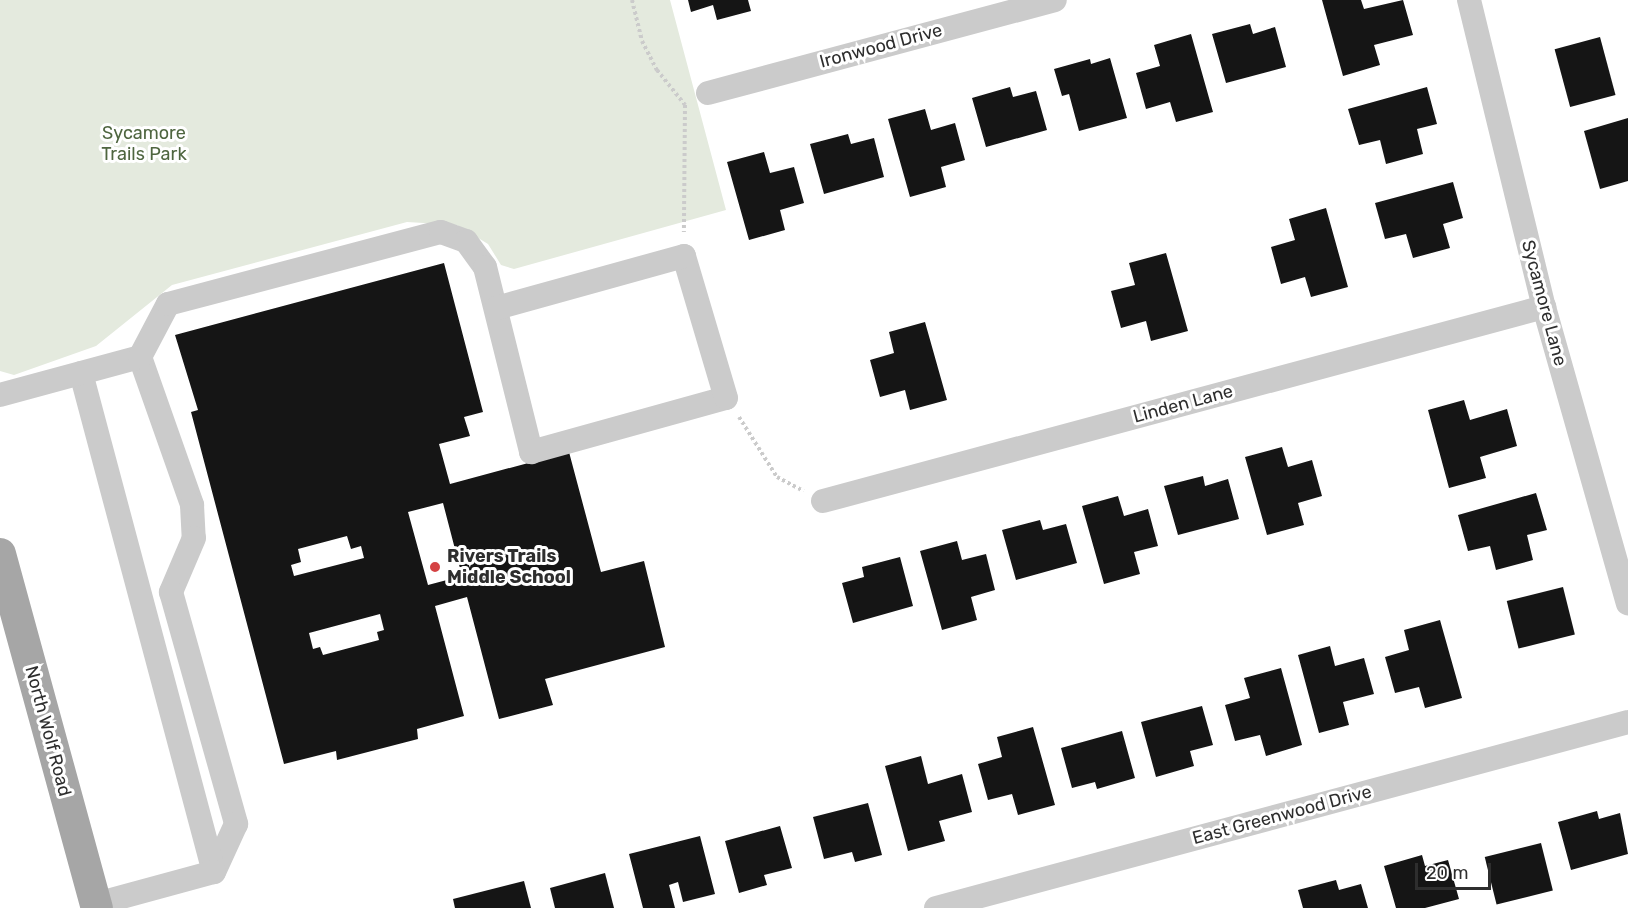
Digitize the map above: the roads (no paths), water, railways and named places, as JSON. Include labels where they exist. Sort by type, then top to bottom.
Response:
[{"type":"main road","name":"North Wolf Road","points":[[0,555],[96,906]]},
{"type":"street","name":"Ironwood Drive","points":[[708,93],[1055,0]]},
{"type":"street","name":"Sycamore Lane","points":[[1469,0],[1544,307],[1628,603]]},
{"type":"street","points":[[0,395],[140,357],[168,304],[441,232],[466,241],[485,267],[531,452],[726,398],[684,256],[496,308]]},
{"type":"street","name":"Linden Lane","points":[[823,501],[1544,307]]},
{"type":"street","points":[[96,906],[214,872],[236,824],[171,592],[194,538],[192,505],[140,357]]},
{"type":"street","points":[[81,373],[214,872]]},
{"type":"street","name":"East Greenwood Drive","points":[[936,908],[1628,722]]},
{"type":"place","name":"Rivers Trails Middle School","points":[[435,567]]},
{"type":"park label","name":"Sycamore Trails Park","points":[[144,144]]}]
